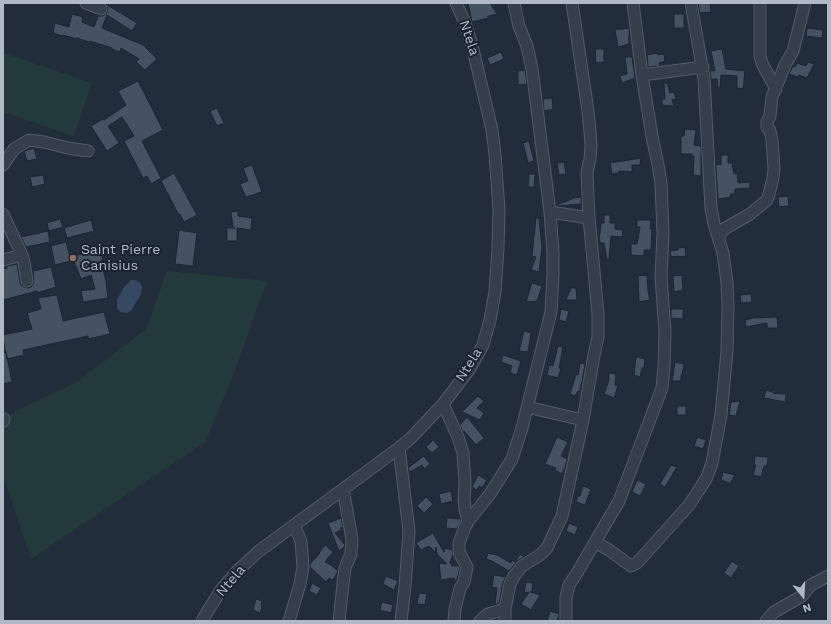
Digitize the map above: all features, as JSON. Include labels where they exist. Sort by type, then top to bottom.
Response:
[{"type":"street","points":[[86,3],[101,9]]},
{"type":"street","name":"Ntela","points":[[202,621],[221,590],[237,571],[259,551],[411,438],[443,404],[469,370],[483,345],[490,320],[495,292],[498,248],[498,190],[492,130],[472,45],[465,23],[456,3]]},
{"type":"street","points":[[454,621],[455,609],[460,588],[464,582],[466,567],[459,552],[459,543],[469,520],[490,494],[512,459],[518,442],[550,312],[554,275],[550,212],[532,69],[527,46],[519,26],[514,3]]},
{"type":"street","points":[[505,621],[505,609],[510,584],[514,576],[522,566],[540,555],[547,548],[562,516],[583,420],[598,337],[598,314],[589,218],[588,172],[591,147],[588,111],[572,3]]},
{"type":"street","points":[[566,621],[566,597],[569,585],[619,501],[662,388],[665,332],[661,277],[663,234],[661,183],[642,75],[633,3]]},
{"type":"street","points":[[595,542],[631,566],[637,563],[689,505],[707,477],[712,463],[721,415],[727,351],[727,282],[723,253],[719,236],[714,224],[711,208],[705,86],[691,3]]},
{"type":"street","points":[[760,3],[760,56],[766,71],[776,88]]},
{"type":"street","points":[[719,236],[724,229],[750,214],[768,198],[774,169],[772,140],[767,124],[770,116],[772,97],[785,65],[793,51],[806,3]]},
{"type":"street","points":[[642,75],[702,67]]},
{"type":"street","points":[[3,165],[14,149],[29,140],[88,151]]},
{"type":"street","points":[[550,212],[589,218]]},
{"type":"street","points":[[3,214],[22,255],[27,281]]},
{"type":"street","points":[[3,260],[22,255]]},
{"type":"street","points":[[443,404],[458,437],[463,453],[465,483],[464,500],[467,518],[469,520]]},
{"type":"street","points":[[527,407],[583,420]]},
{"type":"street","points":[[399,448],[409,531],[401,621]]},
{"type":"street","points":[[339,621],[344,573],[351,554],[352,539],[343,490]]},
{"type":"street","points":[[289,621],[300,584],[303,567],[302,541],[294,525]]},
{"type":"street","points":[[766,621],[774,612],[802,596],[811,585],[828,576]]},
{"type":"street","points":[[480,621],[488,614],[505,609]]},
{"type":"green space","points":[[3,53],[92,83],[74,136],[3,112]]},
{"type":"green space","points":[[167,271],[267,281],[231,381],[205,442],[31,559],[3,475],[3,417],[77,382],[146,329]]},
{"type":"water","points":[[131,280],[135,280],[140,283],[142,286],[141,294],[131,311],[127,313],[121,312],[118,310],[117,300],[124,287]]},
{"type":"building","points":[[104,3],[137,23],[132,31],[107,15],[102,28],[143,45],[157,59],[145,70],[136,62],[139,59],[121,48],[120,52],[90,41],[53,33],[55,23],[69,27],[72,14],[83,17],[82,22],[94,27],[98,16],[102,16],[107,12],[108,8]]},
{"type":"building","points":[[468,3],[490,3],[497,14],[472,22]]},
{"type":"building","points":[[698,3],[710,3],[711,12],[700,13]]},
{"type":"building","points":[[674,14],[684,14],[684,28],[674,28]]},
{"type":"building","points":[[629,28],[629,44],[618,47],[615,30]]},
{"type":"building","points":[[807,28],[823,30],[822,38],[806,36]]},
{"type":"building","points":[[595,49],[604,49],[604,62],[596,63]]},
{"type":"building","points":[[722,49],[726,69],[745,71],[743,89],[737,88],[737,76],[721,75],[720,88],[718,88],[717,79],[711,79],[710,70],[715,71],[711,51]]},
{"type":"building","points":[[501,52],[504,59],[490,65],[487,58]]},
{"type":"building","points":[[657,53],[658,55],[664,54],[665,61],[659,63],[660,66],[648,67],[647,55]]},
{"type":"building","points":[[625,57],[632,57],[635,78],[622,83],[620,76],[627,74]]},
{"type":"building","points":[[808,62],[814,64],[807,78],[789,74],[793,66],[795,67],[797,63],[806,66]]},
{"type":"building","points":[[525,70],[527,84],[518,85],[518,71]]},
{"type":"building","points":[[138,81],[163,130],[142,141],[161,178],[151,184],[147,176],[143,178],[124,141],[134,136],[122,117],[108,126],[119,143],[107,151],[91,126],[103,119],[104,120],[126,105],[118,91]]},
{"type":"building","points":[[664,83],[667,83],[670,93],[674,92],[676,99],[672,100],[674,106],[662,105],[662,99],[665,99]]},
{"type":"building","points":[[552,98],[553,109],[544,111],[543,99]]},
{"type":"building","points":[[217,108],[224,123],[217,126],[210,111]]},
{"type":"building","points":[[685,129],[696,130],[694,145],[701,146],[701,176],[693,175],[694,156],[692,156],[692,154],[681,154],[681,136],[684,136]]},
{"type":"building","points":[[529,141],[534,161],[528,163],[523,143]]},
{"type":"building","points":[[34,148],[37,159],[27,161],[24,151]]},
{"type":"building","points":[[721,155],[728,155],[728,163],[732,163],[734,174],[737,174],[738,183],[750,182],[750,188],[735,189],[735,194],[730,194],[731,197],[718,199],[716,164],[721,165]]},
{"type":"building","points":[[641,158],[640,165],[632,165],[632,172],[619,171],[619,173],[612,174],[610,163]]},
{"type":"building","points":[[564,162],[566,174],[559,175],[557,163]]},
{"type":"building","points":[[252,165],[262,192],[246,197],[240,184],[248,181],[243,168]]},
{"type":"building","points":[[174,173],[197,215],[184,222],[161,181]]},
{"type":"building","points":[[529,174],[535,174],[534,187],[528,187]]},
{"type":"building","points":[[43,175],[45,184],[32,187],[30,177]]},
{"type":"building","points":[[788,196],[789,206],[779,207],[778,197]]},
{"type":"building","points":[[581,197],[581,204],[557,205],[574,198]]},
{"type":"building","points":[[238,211],[238,216],[252,218],[251,230],[237,228],[237,241],[227,241],[227,228],[233,228],[231,212]]},
{"type":"building","points":[[604,215],[610,215],[610,223],[615,223],[615,229],[623,230],[622,237],[611,236],[609,260],[607,260],[604,243],[600,243],[599,234],[601,223],[604,223]]},
{"type":"building","points":[[536,218],[539,218],[542,248],[539,272],[531,270],[536,257],[532,256]]},
{"type":"building","points":[[60,219],[63,227],[49,231],[47,223]]},
{"type":"building","points":[[91,220],[94,231],[67,238],[64,228]]},
{"type":"building","points":[[637,220],[651,220],[651,250],[644,250],[644,256],[631,255],[631,244],[637,244],[640,227],[637,227]]},
{"type":"building","points":[[179,230],[197,233],[193,266],[175,264]]},
{"type":"building","points":[[48,231],[50,242],[26,247],[21,237]]},
{"type":"building","points":[[66,242],[71,261],[55,265],[51,246]]},
{"type":"building","points":[[685,247],[686,256],[671,257],[670,251]]},
{"type":"building","points":[[100,250],[103,260],[101,261],[108,298],[83,302],[81,291],[95,289],[91,275],[81,279],[75,266],[73,256]]},
{"type":"building","points":[[17,264],[20,282],[24,287],[31,287],[33,284],[33,271],[51,267],[56,287],[37,293],[37,291],[3,300],[3,269],[7,268],[7,266]]},
{"type":"building","points":[[647,275],[650,300],[639,302],[638,276]]},
{"type":"building","points":[[682,275],[683,290],[674,292],[673,276]]},
{"type":"building","points":[[532,283],[542,286],[537,301],[526,302]]},
{"type":"building","points":[[571,288],[576,288],[577,300],[566,300]]},
{"type":"building","points":[[751,294],[752,302],[741,303],[740,295]]},
{"type":"building","points":[[57,295],[63,321],[104,312],[110,334],[88,339],[88,336],[23,350],[24,355],[7,359],[3,335],[32,329],[27,313],[41,309],[38,298]]},
{"type":"building","points":[[561,309],[569,311],[566,322],[559,320]]},
{"type":"building","points":[[671,309],[683,309],[683,319],[671,318]]},
{"type":"building","points":[[777,317],[778,328],[767,328],[767,323],[746,327],[745,320],[753,318]]},
{"type":"building","points":[[524,331],[531,333],[528,352],[519,351]]},
{"type":"building","points":[[558,346],[563,347],[559,368],[561,368],[558,378],[547,375],[549,365],[553,366]]},
{"type":"building","points":[[6,352],[12,382],[3,384],[3,353]]},
{"type":"building","points":[[503,355],[521,361],[517,375],[510,373],[512,366],[501,362]]},
{"type":"building","points":[[636,357],[645,359],[644,368],[642,368],[640,377],[634,375]]},
{"type":"building","points":[[675,362],[684,364],[681,381],[672,381]]},
{"type":"building","points":[[580,363],[585,364],[579,392],[578,391],[575,396],[570,394],[576,374],[578,375]]},
{"type":"building","points":[[609,373],[616,374],[615,385],[618,386],[614,398],[604,394],[609,380]]},
{"type":"building","points":[[766,390],[773,393],[786,394],[785,402],[764,398]]},
{"type":"building","points":[[478,396],[484,401],[477,408],[484,413],[480,420],[462,412]]},
{"type":"building","points":[[740,401],[736,416],[729,415],[731,402]]},
{"type":"building","points":[[677,406],[686,406],[686,415],[677,415]]},
{"type":"building","points":[[467,417],[484,438],[476,445],[464,431],[463,432],[460,425]]},
{"type":"building","points":[[557,437],[568,442],[561,456],[567,459],[562,474],[555,470],[556,468],[545,464]]},
{"type":"building","points":[[697,437],[706,440],[703,449],[694,446]]},
{"type":"building","points":[[433,440],[439,447],[432,453],[426,447]]},
{"type":"building","points":[[424,456],[430,464],[424,469],[422,465],[410,472],[408,468]]},
{"type":"building","points":[[755,456],[768,457],[767,466],[764,466],[761,477],[753,475],[756,465],[754,465]]},
{"type":"building","points":[[671,465],[677,467],[665,487],[660,484]]},
{"type":"building","points":[[723,472],[735,475],[730,483],[721,480]]},
{"type":"building","points":[[478,475],[487,480],[482,488],[479,486],[477,490],[472,487]]},
{"type":"building","points":[[637,480],[646,484],[640,496],[632,492]]},
{"type":"building","points":[[583,486],[591,489],[585,505],[576,502],[578,496],[580,496]]},
{"type":"building","points":[[451,491],[453,501],[441,504],[439,494]]},
{"type":"building","points":[[426,497],[433,504],[424,513],[417,506]]},
{"type":"building","points":[[341,518],[343,527],[335,533],[345,545],[339,551],[328,523]]},
{"type":"building","points":[[447,518],[460,519],[461,521],[457,529],[446,528]]},
{"type":"building","points":[[569,523],[578,527],[575,535],[566,531]]},
{"type":"building","points":[[433,533],[444,552],[445,548],[452,550],[453,554],[450,562],[452,566],[459,566],[460,568],[455,582],[454,578],[441,580],[439,563],[447,564],[437,554],[436,547],[435,552],[429,546],[421,550],[416,543]]},
{"type":"building","points":[[325,545],[333,552],[325,562],[338,571],[333,580],[329,578],[326,582],[310,567],[310,564]]},
{"type":"building","points":[[488,553],[497,555],[511,563],[512,560],[515,562],[520,554],[524,557],[517,561],[509,571],[486,559]]},
{"type":"building","points":[[732,561],[739,566],[731,578],[724,573]]},
{"type":"building","points":[[494,575],[506,577],[503,582],[499,603],[495,605],[497,588],[492,587]]},
{"type":"building","points":[[386,576],[398,581],[394,590],[383,584]]},
{"type":"building","points":[[526,582],[533,583],[532,591],[530,592],[540,595],[531,610],[521,604],[529,592],[524,593]]},
{"type":"building","points":[[312,583],[321,588],[317,595],[309,591]]},
{"type":"building","points":[[419,593],[427,594],[425,605],[417,604]]},
{"type":"building","points":[[256,599],[262,601],[260,613],[253,610]]},
{"type":"building","points":[[382,602],[393,605],[391,613],[380,610]]},
{"type":"building","points":[[550,611],[559,614],[557,621],[547,621]]},
{"type":"place","name":"Saint Pierre Canisius","points":[[73,258]]}]
